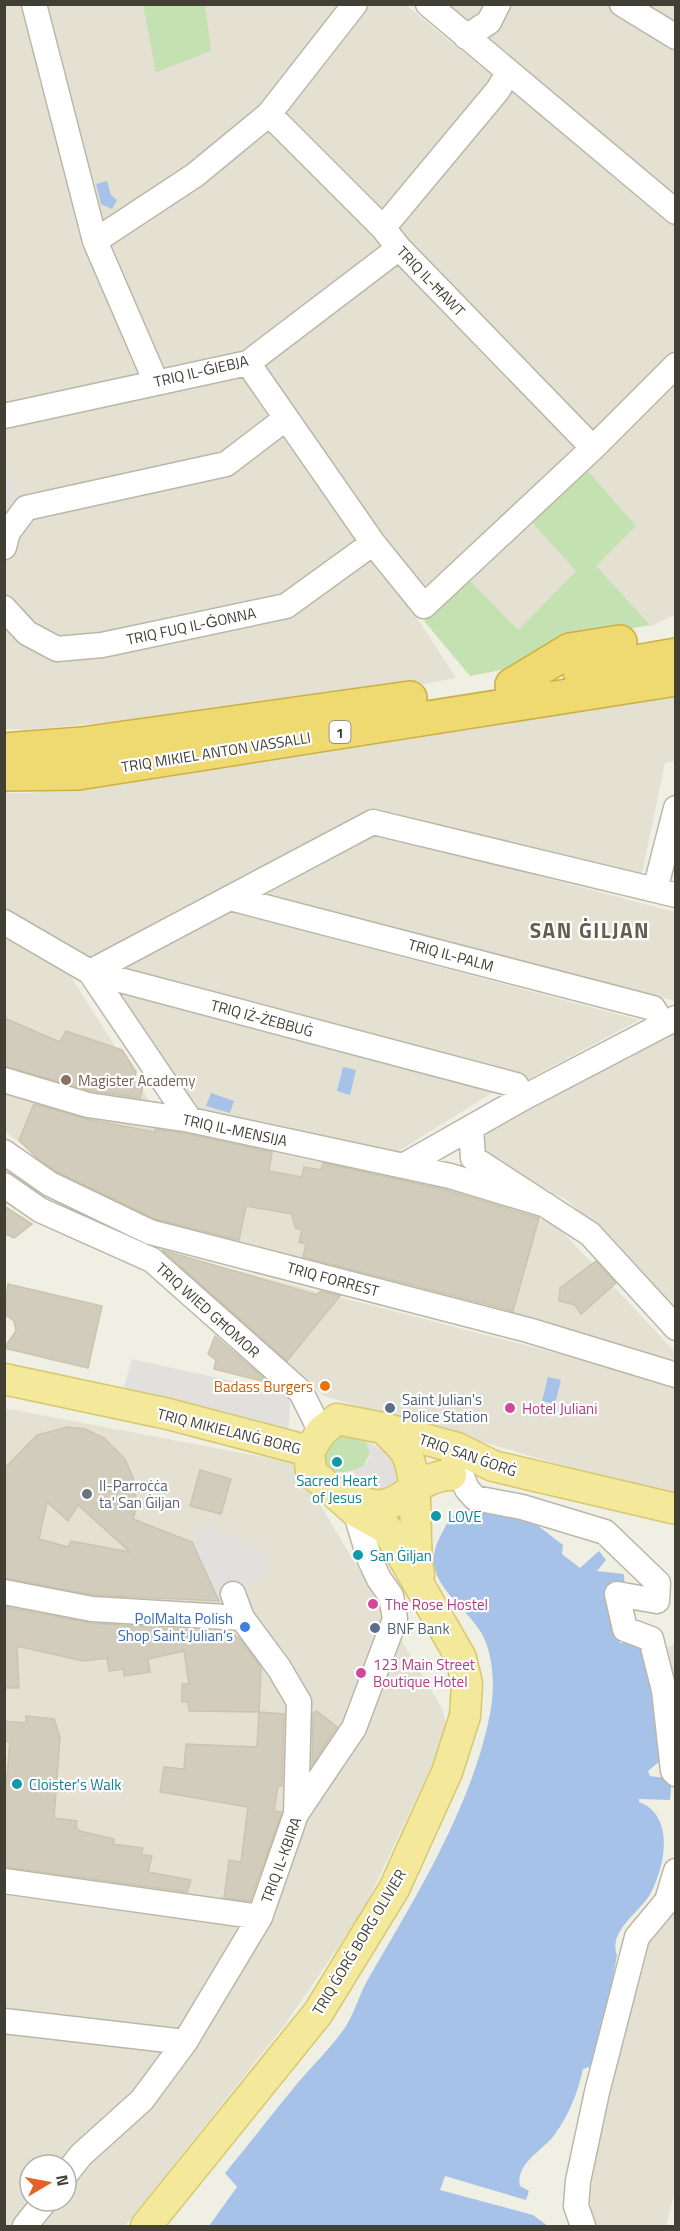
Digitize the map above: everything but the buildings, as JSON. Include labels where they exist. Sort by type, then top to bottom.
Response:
[{"type":"highway","points":[[512,684],[570,650],[675,633]]},
{"type":"highway","name":"TRIQ MIKIEL ANTON VASSALLI","points":[[4,750],[82,744],[512,684],[675,655]]},
{"type":"highway","name":"TRIQ MIKIEL ANTON VASSALLI","points":[[4,774],[78,773],[675,679]]},
{"type":"main road","name":"TRIQ MIKIELANĠ BORG","points":[[4,1380],[315,1442],[311,1472],[346,1502],[387,1528],[421,1587]]},
{"type":"main road","name":"TRIQ SAN ĠORĠ","points":[[315,1442],[337,1419],[383,1428],[457,1458],[675,1509]]},
{"type":"main road","points":[[383,1428],[406,1452],[415,1486],[415,1553],[421,1587]]},
{"type":"main road","points":[[346,1502],[376,1506],[400,1500],[415,1486],[435,1475],[457,1458]]},
{"type":"main road","points":[[414,1527],[457,1458]]},
{"type":"main road","name":"TRIQ ĠORĠ BORG OLIVIER","points":[[146,2226],[318,2013],[394,1889],[447,1772],[465,1716],[467,1684],[461,1658],[421,1587]]},
{"type":"street","points":[[34,4],[95,241],[156,382]]},
{"type":"street","points":[[95,241],[195,175],[269,114],[355,4]]},
{"type":"street","points":[[428,4],[675,212]]},
{"type":"street","points":[[466,37],[489,21],[498,4]]},
{"type":"street","points":[[622,4],[675,37]]},
{"type":"street","points":[[383,228],[498,90],[508,73]]},
{"type":"street","name":"TRIQ IL-ĦAWT","points":[[269,114],[383,228],[399,248],[593,448]]},
{"type":"street","name":"TRIQ IL-ǴIEBJA","points":[[4,416],[248,363],[399,248]]},
{"type":"street","points":[[248,363],[373,543],[424,606],[593,448],[675,365]]},
{"type":"street","points":[[4,546],[8,532],[26,508],[226,464],[285,419]]},
{"type":"street","name":"TRIQ FUQ IL-ǴONNA","points":[[4,608],[27,633],[57,649],[102,645],[286,606],[373,543]]},
{"type":"street","points":[[190,1120],[90,972],[373,822],[665,892],[675,808]]},
{"type":"street","name":"TRIQ IL-PALM","points":[[230,898],[653,1008],[669,1021]]},
{"type":"street","name":"TRIQ IŻ-ŻEBBUĠ","points":[[4,922],[90,972],[516,1085],[523,1098]]},
{"type":"street","points":[[403,1166],[523,1098],[669,1021]]},
{"type":"street","name":"TRIQ IL-MENSIJA","points":[[4,1080],[88,1105],[190,1120],[403,1166],[467,1181],[546,1205]]},
{"type":"street","points":[[467,1181],[473,1158],[471,1128]]},
{"type":"street","name":"TRIQ FORREST","points":[[4,1152],[50,1184],[150,1232],[528,1330],[675,1375]]},
{"type":"street","name":"TRIQ IL-MENSIJA","points":[[473,1158],[590,1234],[628,1273],[675,1328]]},
{"type":"street","name":"TRIQ WIED GĦOMOR","points":[[4,1185],[40,1209],[152,1260],[301,1392],[315,1442]]},
{"type":"street","points":[[150,1232],[152,1260]]},
{"type":"street","points":[[457,1458],[468,1492],[475,1498],[522,1507],[606,1532],[630,1553],[658,1583],[657,1602],[617,1594],[625,1629],[651,1640],[664,1690],[675,1774]]},
{"type":"street","name":"TRIQ IL-KBIRA","points":[[78,2159],[142,2100],[185,2042],[260,1917],[296,1814],[354,1728],[395,1619],[391,1596],[379,1579],[346,1502]]},
{"type":"street","points":[[4,1592],[92,1609],[242,1618]]},
{"type":"street","points":[[234,1594],[242,1618],[279,1668],[299,1702],[296,1814]]},
{"type":"street","points":[[583,2226],[576,2206],[578,2181],[637,1937],[667,1901],[675,1871]]},
{"type":"street","points":[[4,1881],[260,1917]]},
{"type":"street","points":[[4,2021],[185,2042]]},
{"type":"street","points":[[25,2226],[35,2213]]},
{"type":"shaded area","points":[[5,5],[406,5],[675,226],[675,615],[651,626],[595,566],[576,571],[517,631],[470,581],[456,561],[415,615],[456,678],[352,698],[28,730],[5,729]]},
{"type":"shaded area","points":[[449,5],[675,5],[675,195]]},
{"type":"shaded area","points":[[5,460],[10,482],[18,493],[10,505],[5,501]]},
{"type":"shaded area","points":[[675,690],[675,761],[665,763],[641,878],[376,811],[359,814],[92,959],[5,910],[5,793],[31,793]]},
{"type":"shaded area","points":[[372,832],[675,912],[675,1001],[251,894]]},
{"type":"shaded area","points":[[228,911],[639,1020],[527,1080],[119,971]]},
{"type":"shaded area","points":[[5,938],[70,975],[150,1102],[83,1093],[5,1067]]},
{"type":"shaded area","points":[[116,992],[495,1091],[394,1154],[197,1110]]},
{"type":"shaded area","points":[[675,1030],[675,1317],[632,1262],[567,1200],[480,1154],[477,1131]]},
{"type":"shaded area","points":[[4,1087],[92,1115],[435,1186],[555,1224],[675,1352],[675,1360],[156,1223],[47,1165],[5,1131]]},
{"type":"shaded area","points":[[161,1251],[675,1384],[675,1498],[324,1396]]},
{"type":"shaded area","points":[[132,1359],[291,1394],[288,1435],[122,1393]]},
{"type":"shaded area","points":[[4,1408],[295,1463],[442,1708],[448,1731],[364,1909],[284,2026],[125,2226],[5,2226]]},
{"type":"shaded area","points":[[365,1440],[389,1454],[401,1468],[398,1492],[367,1493],[352,1470],[364,1466],[368,1460],[370,1452]]},
{"type":"shaded area","points":[[198,1523],[250,1545],[269,1558],[270,1572],[219,1601],[190,1541]]},
{"type":"shaded area","points":[[675,1645],[675,1714],[667,1647]]},
{"type":"shaded area","points":[[675,1899],[676,2186],[666,2226],[594,2226],[584,2206],[591,2158],[645,1941]]},
{"type":"green space","points":[[143,5],[205,5],[211,51],[156,72]]},
{"type":"green space","points":[[587,470],[636,526],[596,566],[650,625],[561,641],[521,666],[470,676],[424,621],[470,581],[518,630],[576,571],[531,521]]},
{"type":"green space","points":[[335,1436],[365,1440],[370,1452],[364,1466],[345,1472],[326,1469],[320,1448]]},
{"type":"water","points":[[107,181],[111,195],[117,200],[112,209],[101,204],[96,184]]},
{"type":"water","points":[[343,1067],[356,1070],[350,1095],[337,1091]]},
{"type":"water","points":[[211,1093],[234,1101],[230,1113],[206,1106]]},
{"type":"water","points":[[548,1377],[561,1380],[555,1404],[542,1401]]},
{"type":"water","points":[[481,1505],[524,1515],[563,1545],[562,1554],[580,1568],[599,1551],[606,1560],[597,1571],[624,1574],[625,1591],[606,1589],[620,1643],[643,1641],[650,1671],[661,1760],[648,1771],[650,1776],[672,1779],[670,1800],[639,1799],[639,1802],[651,1809],[663,1831],[663,1858],[649,1896],[626,1923],[617,1938],[615,1947],[617,1955],[598,2064],[583,2069],[565,2119],[550,2140],[531,2158],[522,2171],[520,2186],[529,2191],[526,2200],[445,2176],[440,2190],[533,2215],[548,2226],[209,2226],[237,2187],[225,2173],[346,2026],[367,1981],[439,1852],[470,1784],[490,1714],[493,1694],[491,1663],[482,1634],[445,1589],[434,1565],[435,1551],[441,1535],[452,1517],[460,1511]]},
{"type":"place","name":"Magister Academy","points":[[66,1080]]},
{"type":"place","name":"Badass Burgers","points":[[325,1386]]},
{"type":"place","name":"Saint Julian's Police Station","points":[[390,1408]]},
{"type":"place","name":"Hotel Juliani","points":[[510,1408]]},
{"type":"place","name":"Sacred Heart of Jesus","points":[[337,1462]]},
{"type":"place","name":"Il-Parroċċa ta' San Ġiljan","points":[[87,1494]]},
{"type":"place","name":"LOVE","points":[[436,1516]]},
{"type":"place","name":"San Ġiljan","points":[[358,1555]]},
{"type":"place","name":"The Rose Hostel","points":[[373,1604]]},
{"type":"place","name":"PolMalta Polish Shop Saint Julian’s","points":[[245,1627]]},
{"type":"place","name":"BNF Bank","points":[[375,1628]]},
{"type":"place","name":"123 Main Street Boutique Hotel","points":[[361,1673]]},
{"type":"place","name":"Cloister's Walk","points":[[17,1784]]},
{"type":"district","name":"SAN ĠILJAN","points":[[590,930]]}]
